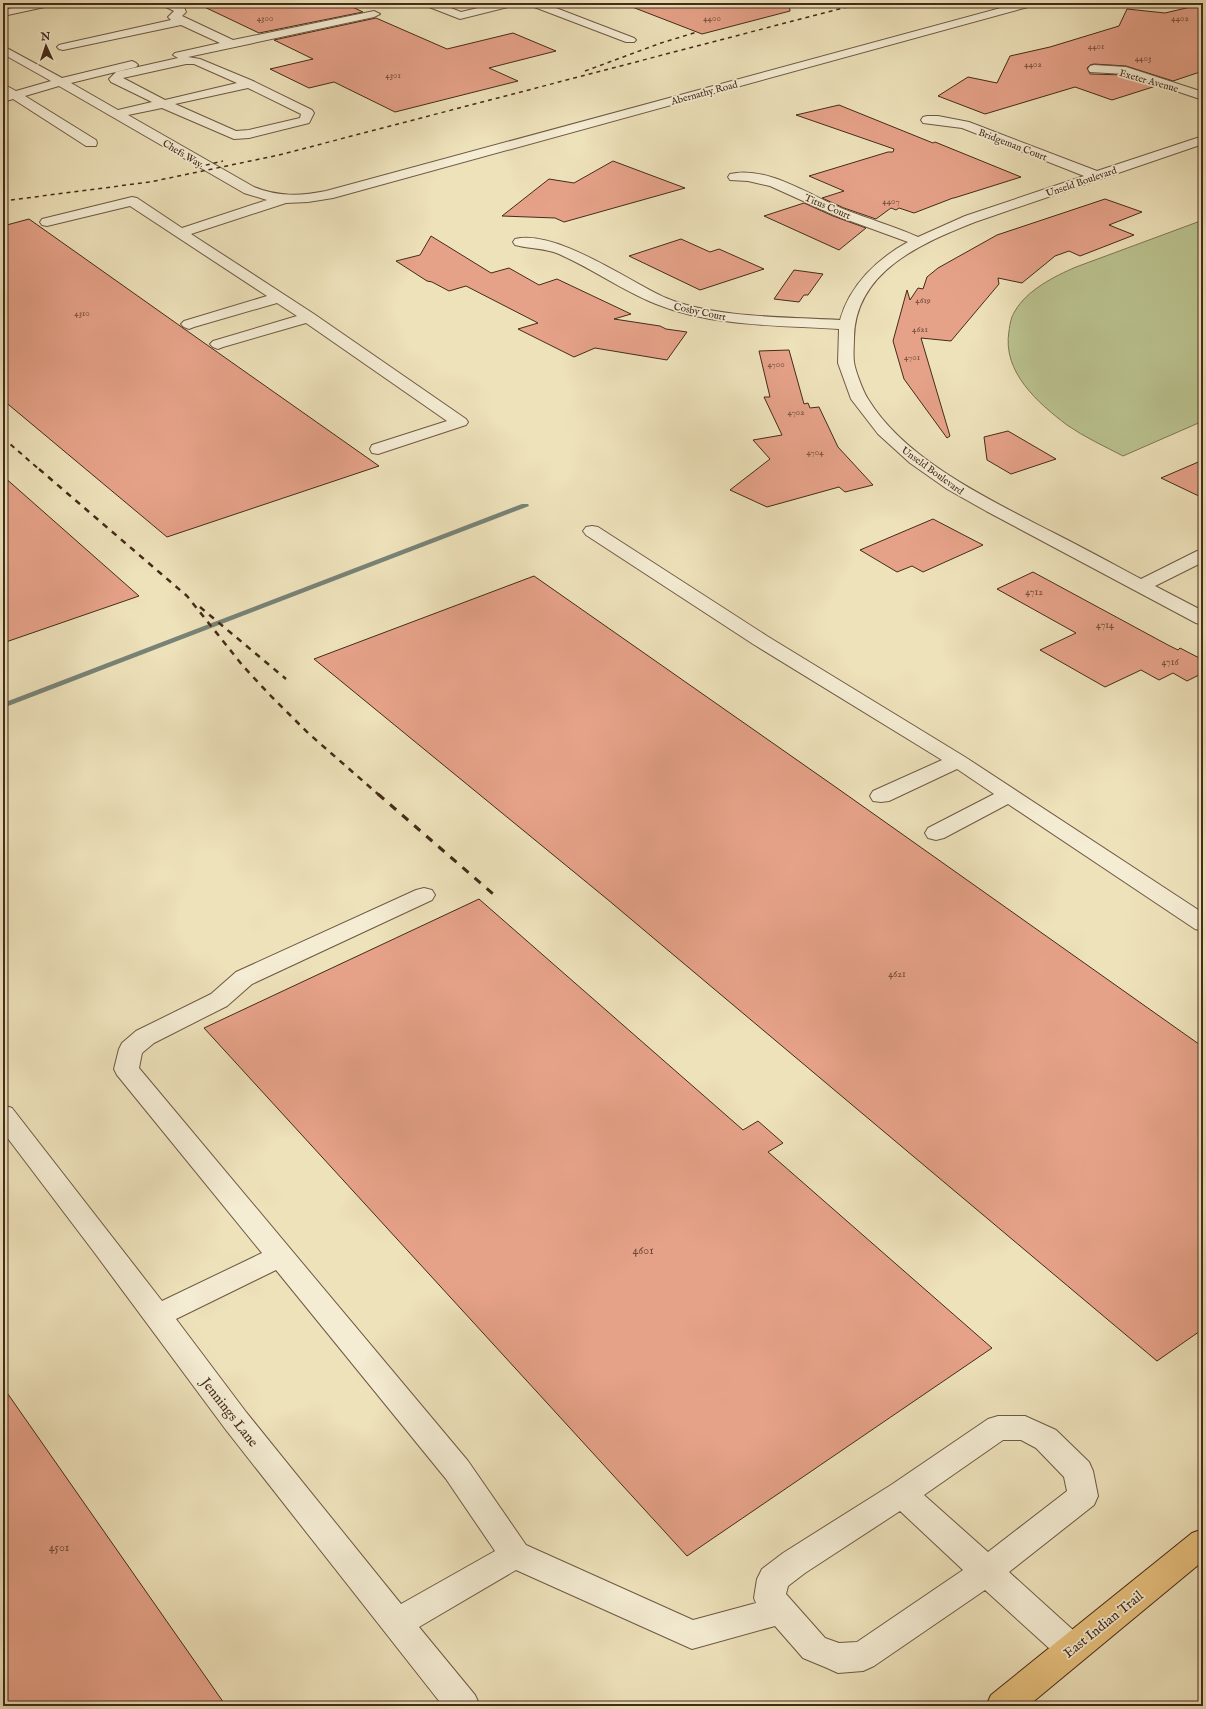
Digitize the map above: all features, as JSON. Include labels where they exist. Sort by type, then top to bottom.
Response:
[{"type":"main road","name":"East Indian Trail","points":[[1003,1706],[1203,1542]]},
{"type":"street","points":[[3,5],[11,3]]},
{"type":"street","points":[[3,13],[50,3]]},
{"type":"street","points":[[166,3],[180,9],[180,12],[174,17],[232,44]]},
{"type":"street","points":[[428,3],[460,16],[512,3]]},
{"type":"street","points":[[533,3],[630,40]]},
{"type":"street","name":"Abernathy Road","points":[[378,182],[1031,3]]},
{"type":"street","points":[[3,98],[90,74],[374,14]]},
{"type":"street","points":[[63,47],[182,21]]},
{"type":"street","name":"Chefs Way","points":[[3,49],[249,190],[264,196],[283,199],[317,198],[378,182]]},
{"type":"street","points":[[186,60],[196,61],[249,84],[308,113],[305,120],[249,134],[234,135],[164,104],[115,80],[120,75],[186,60]]},
{"type":"street","name":"Exeter Avenue","points":[[1094,69],[1126,71],[1203,96]]},
{"type":"street","points":[[117,114],[249,84]]},
{"type":"street","points":[[3,87],[91,143]]},
{"type":"street","name":"Bridgeman Court","points":[[927,120],[938,120],[965,125],[1097,176]]},
{"type":"street","name":"Unseld Boulevard","points":[[1203,140],[964,220],[902,251],[874,274],[855,299],[843,336],[846,367],[851,384],[875,421],[903,449],[920,463],[966,494],[1203,619]]},
{"type":"street","name":"Titus Court","points":[[736,178],[751,177],[776,184],[838,212],[890,229],[919,242]]},
{"type":"street","points":[[180,232],[283,199]]},
{"type":"street","points":[[47,222],[132,201],[309,317],[460,422],[378,449]]},
{"type":"street","name":"Cosby Court","points":[[520,242],[543,244],[564,251],[661,301],[682,308],[726,317],[846,325]]},
{"type":"street","points":[[189,324],[278,298]]},
{"type":"street","points":[[218,344],[309,317]]},
{"type":"street","points":[[592,531],[760,640],[958,761],[1203,924]]},
{"type":"street","points":[[1140,586],[1203,555]]},
{"type":"street","points":[[881,796],[958,761]]},
{"type":"street","points":[[936,833],[1010,795]]},
{"type":"street","points":[[424,895],[244,978],[219,1000],[145,1037],[131,1049],[126,1068],[457,1470],[515,1555],[692,1635],[782,1610]]},
{"type":"street","name":"Jennings Lane","points":[[3,1114],[236,1421],[463,1706]]},
{"type":"street","points":[[157,1316],[281,1256]]},
{"type":"street","points":[[998,1428],[1026,1428],[1046,1439],[1078,1471],[1083,1496],[986,1571],[863,1656],[838,1658],[814,1648],[770,1598],[774,1579],[794,1563],[902,1494],[998,1428]]},
{"type":"street","points":[[902,1494],[1072,1649]]},
{"type":"street","points":[[397,1623],[515,1555]]},
{"type":"green space","points":[[1203,220],[1203,421],[1123,456],[1067,425],[1045,407],[1024,385],[1011,360],[1008,346],[1012,318],[1020,303],[1034,290],[1059,275],[1076,267]]},
{"type":"building","points":[[196,3],[344,3],[363,12],[259,33]]},
{"type":"building","points":[[628,3],[789,3],[790,11],[702,34],[627,5]]},
{"type":"building","points":[[1203,4],[1203,71],[1173,81],[1126,66],[1094,64],[1087,68],[1090,74],[1125,75],[1156,86],[1112,100],[1075,87],[985,114],[938,96],[968,77],[997,83],[1010,56],[1050,47],[1119,26],[1127,9],[1165,13]]},
{"type":"building","points":[[376,18],[447,49],[513,33],[556,51],[489,68],[518,81],[395,112],[334,82],[309,88],[270,69],[313,59],[274,40]]},
{"type":"building","points":[[839,105],[1021,177],[953,198],[914,213],[899,208],[896,210],[891,208],[876,219],[844,208],[822,198],[844,191],[809,176],[888,152],[893,152],[894,149],[796,115]]},
{"type":"building","points":[[613,161],[685,188],[564,222],[555,218],[502,216],[549,179],[574,183]]},
{"type":"building","points":[[1105,199],[1142,212],[1109,225],[1134,235],[1080,256],[1069,251],[1055,256],[1022,283],[998,278],[999,284],[951,341],[921,338],[950,436],[947,438],[904,379],[893,341],[907,290],[910,300],[918,288],[923,289],[927,277],[938,268],[997,235]]},
{"type":"building","points":[[804,203],[833,216],[866,228],[839,250],[764,216]]},
{"type":"building","points":[[29,219],[379,466],[167,537],[3,400],[3,226]]},
{"type":"building","points":[[431,236],[491,273],[509,268],[539,285],[557,279],[631,314],[614,319],[687,332],[667,360],[595,348],[574,357],[518,329],[538,323],[466,286],[449,291],[427,281],[396,261],[420,255]]},
{"type":"building","points":[[681,239],[710,252],[719,249],[764,269],[700,290],[629,256]]},
{"type":"building","points":[[794,270],[823,274],[808,295],[804,295],[799,302],[774,299]]},
{"type":"building","points":[[789,350],[804,404],[808,403],[810,408],[819,407],[838,447],[873,485],[845,492],[839,487],[767,507],[730,490],[770,459],[753,440],[782,435],[764,397],[770,397],[759,351]]},
{"type":"building","points":[[1008,431],[1056,459],[1011,474],[987,460],[984,437]]},
{"type":"building","points":[[1203,460],[1203,498],[1161,478]]},
{"type":"building","points":[[3,476],[139,596],[3,643]]},
{"type":"building","points":[[933,519],[983,545],[923,572],[912,566],[897,572],[860,550]]},
{"type":"building","points":[[1033,572],[1168,645],[1178,650],[1180,648],[1203,660],[1203,673],[1187,681],[1173,673],[1159,680],[1141,670],[1105,687],[1040,650],[1076,633],[997,589]]},
{"type":"building","points":[[534,576],[1203,1047],[1203,1329],[1157,1361],[607,899],[314,659]]},
{"type":"building","points":[[479,899],[743,1130],[758,1121],[783,1143],[768,1152],[992,1348],[687,1556],[204,1028]]},
{"type":"building","points":[[3,1387],[226,1706],[3,1706]]},
{"type":"waterway","points":[[3,706],[525,506]]},
{"type":"railway","points":[[3,201],[150,182],[279,155],[862,3]]},
{"type":"railway","points":[[585,71],[661,43],[697,32]]},
{"type":"railway","points":[[198,167],[223,161]]},
{"type":"railway","points":[[3,438],[40,470]]},
{"type":"railway","points":[[39,469],[187,596],[243,666],[268,693],[308,733],[379,795]]},
{"type":"railway","points":[[200,607],[286,679]]},
{"type":"railway","points":[[378,794],[493,894]]}]
